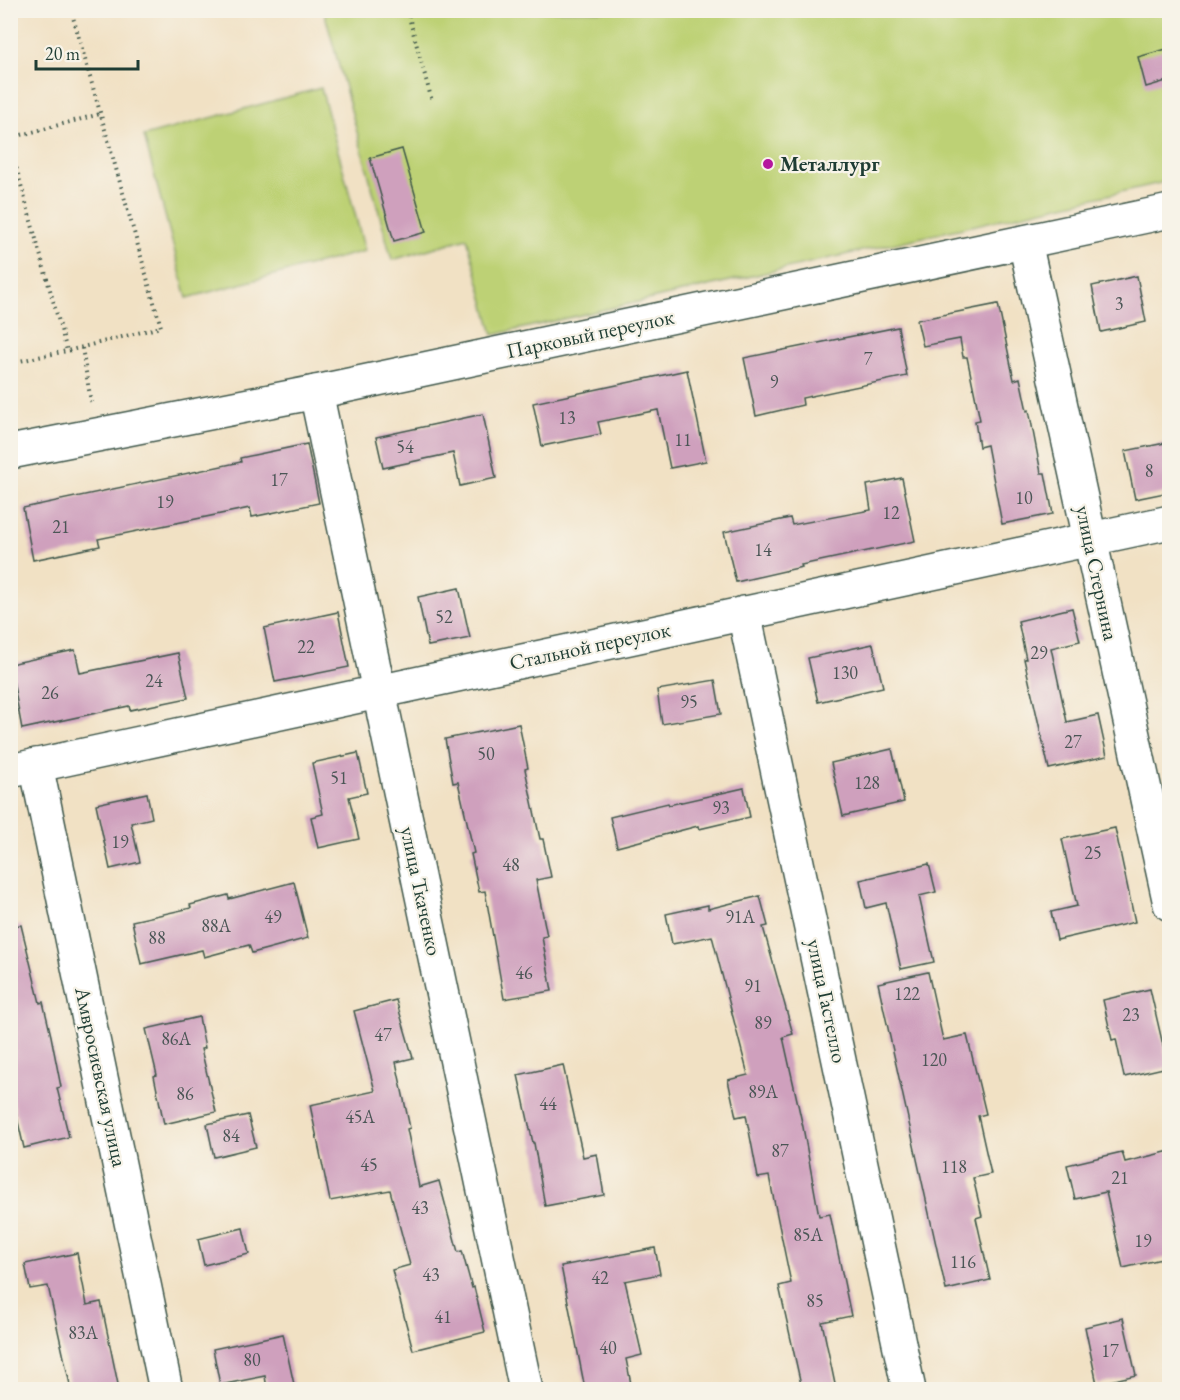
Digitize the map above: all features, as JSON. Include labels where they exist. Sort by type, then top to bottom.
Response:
[{"type":"street","name":"Парковый переулок","points":[[10,453],[316,392],[1170,211]]},
{"type":"street","name":"улица Стернина","points":[[1025,242],[1170,904]]},
{"type":"street","name":"улица Ткаченко","points":[[316,392],[525,1389]]},
{"type":"street","name":"Стальной переулок","points":[[23,768],[1170,522]]},
{"type":"street","name":"улица Гастелло","points":[[744,613],[909,1389]]},
{"type":"street","name":"Амвросиевская улица","points":[[23,768],[166,1389]]},
{"type":"path","points":[[10,363],[161,327],[71,10]]},
{"type":"path","points":[[407,10],[432,101]]},
{"type":"path","points":[[10,138],[100,114]]},
{"type":"path","points":[[10,145],[67,351]]},
{"type":"path","points":[[82,347],[97,436]]},
{"type":"green space","name":"Металлург","points":[[324,11],[1169,11],[1169,181],[493,335],[467,238],[392,260]]},
{"type":"green space","points":[[321,88],[365,251],[187,298],[144,136]]},
{"type":"building","points":[[1170,48],[1170,80],[1146,87],[1138,57]]},
{"type":"building","points":[[402,149],[426,232],[394,241],[370,158]]},
{"type":"building","points":[[1137,276],[1146,322],[1101,332],[1092,286]]},
{"type":"building","points":[[998,304],[1014,380],[1020,378],[1027,411],[1029,410],[1041,473],[1045,473],[1053,514],[1002,524],[987,445],[979,447],[975,421],[980,420],[967,357],[963,357],[960,339],[923,346],[917,320]]},
{"type":"building","points":[[898,327],[907,376],[802,398],[803,405],[756,416],[744,358]]},
{"type":"building","points":[[687,370],[706,461],[670,468],[658,410],[598,422],[601,434],[542,446],[533,403]]},
{"type":"building","points":[[483,414],[496,478],[460,486],[453,453],[383,468],[376,437]]},
{"type":"building","points":[[1170,442],[1170,492],[1135,499],[1125,451]]},
{"type":"building","points":[[307,444],[319,503],[252,517],[250,508],[98,539],[100,546],[33,560],[23,508],[241,462],[240,458]]},
{"type":"building","points":[[902,478],[915,541],[801,565],[802,567],[736,582],[724,532],[790,518],[792,525],[871,510],[867,485]]},
{"type":"building","points":[[459,588],[470,638],[428,646],[418,597]]},
{"type":"building","points":[[1072,608],[1080,641],[1051,648],[1067,722],[1098,715],[1107,756],[1049,769],[1024,659],[1026,659],[1018,621]]},
{"type":"building","points":[[338,612],[349,667],[275,682],[264,628]]},
{"type":"building","points":[[873,644],[883,687],[818,702],[808,658]]},
{"type":"building","points":[[75,650],[80,673],[178,653],[188,698],[130,710],[129,706],[22,729],[10,664]]},
{"type":"building","points":[[715,680],[721,714],[662,724],[657,690]]},
{"type":"building","points":[[519,724],[528,768],[525,769],[540,839],[543,839],[551,877],[536,880],[547,936],[542,937],[552,991],[504,999],[485,891],[479,892],[471,854],[474,853],[458,782],[453,783],[445,739]]},
{"type":"building","points":[[892,749],[904,802],[843,816],[831,763]]},
{"type":"building","points":[[358,753],[367,793],[349,797],[359,839],[318,848],[311,817],[323,814],[312,763]]},
{"type":"building","points":[[744,788],[750,817],[699,829],[698,826],[617,847],[610,817]]},
{"type":"building","points":[[147,793],[152,818],[131,823],[140,862],[110,869],[96,804]]},
{"type":"building","points":[[1115,828],[1135,922],[1057,940],[1051,912],[1077,906],[1062,839]]},
{"type":"building","points":[[929,864],[936,892],[919,896],[934,962],[901,969],[886,903],[866,908],[860,880]]},
{"type":"building","points":[[294,882],[308,938],[252,953],[249,945],[204,957],[202,950],[141,964],[132,921],[191,908],[190,905],[228,895],[229,899]]},
{"type":"building","points":[[760,896],[768,926],[763,927],[793,1034],[783,1037],[803,1127],[819,1216],[830,1214],[851,1316],[822,1322],[836,1389],[802,1389],[779,1286],[791,1283],[769,1176],[758,1178],[746,1115],[736,1117],[728,1080],[748,1075],[712,936],[672,944],[666,914],[708,905],[708,909]]},
{"type":"building","points":[[21,925],[40,1003],[43,1002],[51,1036],[61,1087],[57,1088],[69,1137],[24,1148],[10,1087],[10,926]]},
{"type":"building","points":[[928,972],[943,1040],[967,1035],[986,1114],[978,1116],[991,1174],[973,1178],[982,1216],[976,1218],[990,1280],[946,1290],[878,983]]},
{"type":"building","points":[[1150,989],[1168,1067],[1124,1077],[1116,1039],[1112,1040],[1103,1000]]},
{"type":"building","points":[[396,1000],[413,1058],[396,1062],[410,1128],[407,1129],[419,1187],[439,1181],[458,1252],[462,1251],[472,1288],[474,1287],[485,1332],[413,1350],[392,1270],[410,1265],[390,1190],[330,1201],[310,1105],[375,1091],[354,1011]]},
{"type":"building","points":[[199,1017],[205,1048],[201,1049],[216,1112],[164,1124],[154,1076],[157,1075],[146,1029]]},
{"type":"building","points":[[563,1065],[583,1157],[597,1154],[604,1195],[545,1206],[534,1143],[518,1075]]},
{"type":"building","points":[[248,1115],[256,1147],[214,1157],[207,1124]]},
{"type":"building","points":[[1170,1151],[1170,1257],[1123,1268],[1106,1192],[1075,1199],[1067,1165],[1122,1152],[1125,1162]]},
{"type":"building","points":[[243,1228],[249,1254],[204,1265],[198,1239]]},
{"type":"building","points":[[655,1248],[660,1274],[625,1281],[642,1355],[626,1359],[632,1389],[585,1389],[561,1266]]},
{"type":"building","points":[[77,1253],[87,1305],[101,1302],[119,1389],[71,1389],[48,1286],[30,1289],[25,1264]]},
{"type":"building","points":[[1123,1318],[1136,1375],[1097,1384],[1085,1327]]},
{"type":"building","points":[[283,1334],[295,1389],[267,1389],[265,1376],[220,1385],[213,1349]]},
{"type":"place","name":"Металлург","points":[[768,164]]}]
